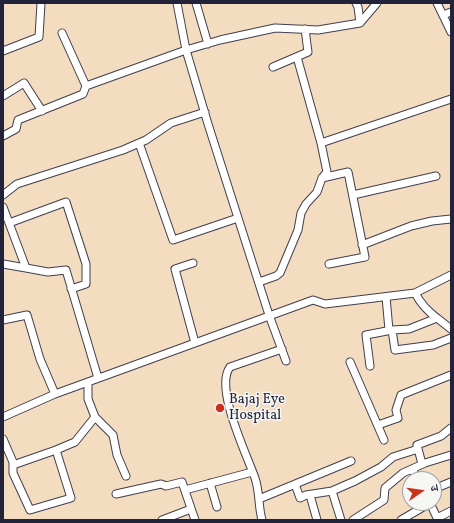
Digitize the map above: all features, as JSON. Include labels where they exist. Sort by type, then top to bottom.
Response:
[{"type":"street","points":[[3,51],[39,36],[41,3]]},
{"type":"street","points":[[177,3],[186,50],[269,316],[286,361]]},
{"type":"street","points":[[196,3],[208,44]]},
{"type":"street","points":[[356,3],[360,23]]},
{"type":"street","points":[[86,86],[186,50],[275,28],[318,30],[360,23],[377,3]]},
{"type":"street","points":[[437,3],[451,32]]},
{"type":"street","points":[[443,15],[451,12]]},
{"type":"street","points":[[273,67],[308,52],[305,29]]},
{"type":"street","points":[[3,136],[16,129],[18,120],[83,94],[86,86],[62,33]]},
{"type":"street","points":[[259,282],[280,273],[298,230],[301,213],[306,204],[317,192],[327,169],[296,57]]},
{"type":"street","points":[[3,96],[24,83],[42,110]]},
{"type":"street","points":[[321,143],[451,99]]},
{"type":"street","points":[[3,195],[17,184],[123,150],[146,140],[171,123],[205,112]]},
{"type":"street","points":[[139,143],[173,240],[238,218]]},
{"type":"street","points":[[322,178],[348,172],[365,257],[329,264]]},
{"type":"street","points":[[353,195],[436,176]]},
{"type":"street","points":[[9,223],[66,202],[86,264],[86,284],[71,289]]},
{"type":"street","points":[[3,207],[26,268]]},
{"type":"street","points":[[362,245],[411,226],[432,221],[451,219]]},
{"type":"street","points":[[193,263],[175,270],[195,343]]},
{"type":"street","points":[[3,264],[48,272],[66,270],[98,378]]},
{"type":"street","points":[[3,417],[55,394],[313,300],[324,304],[415,293],[451,275]]},
{"type":"street","points":[[415,293],[420,304],[451,329]]},
{"type":"street","points":[[386,297],[390,330],[395,350],[433,345],[451,338]]},
{"type":"street","points":[[3,320],[27,315],[40,359],[55,394]]},
{"type":"street","points":[[370,366],[366,335],[390,330],[409,329],[437,318]]},
{"type":"street","points":[[262,520],[259,499],[252,472],[241,444],[226,395],[225,382],[227,372],[230,367],[282,349]]},
{"type":"street","points":[[350,362],[384,440]]},
{"type":"street","points":[[378,425],[398,418],[396,410],[401,395],[451,376]]},
{"type":"street","points":[[88,382],[88,399],[95,417],[113,435],[117,455],[126,476]]},
{"type":"street","points":[[13,465],[75,442],[95,417]]},
{"type":"street","points":[[422,464],[417,445],[441,436],[451,428]]},
{"type":"street","points":[[3,439],[13,465],[13,473],[30,510],[71,498],[56,450]]},
{"type":"street","points":[[295,484],[300,498],[332,491],[381,467],[393,457],[418,449]]},
{"type":"street","points":[[353,520],[384,500],[385,488],[403,473],[422,464],[451,455]]},
{"type":"street","points":[[259,499],[351,461]]},
{"type":"street","points":[[185,490],[252,472]]},
{"type":"street","points":[[116,494],[160,484],[166,486],[182,482],[195,520]]},
{"type":"street","points":[[210,483],[217,507]]},
{"type":"street","points":[[332,491],[341,520]]},
{"type":"street","points":[[310,495],[317,520]]},
{"type":"street","points":[[401,520],[430,503],[438,519],[451,511]]},
{"type":"street","points":[[162,520],[191,509]]},
{"type":"place","name":"Bajaj Eye Hospital","points":[[220,408]]}]
